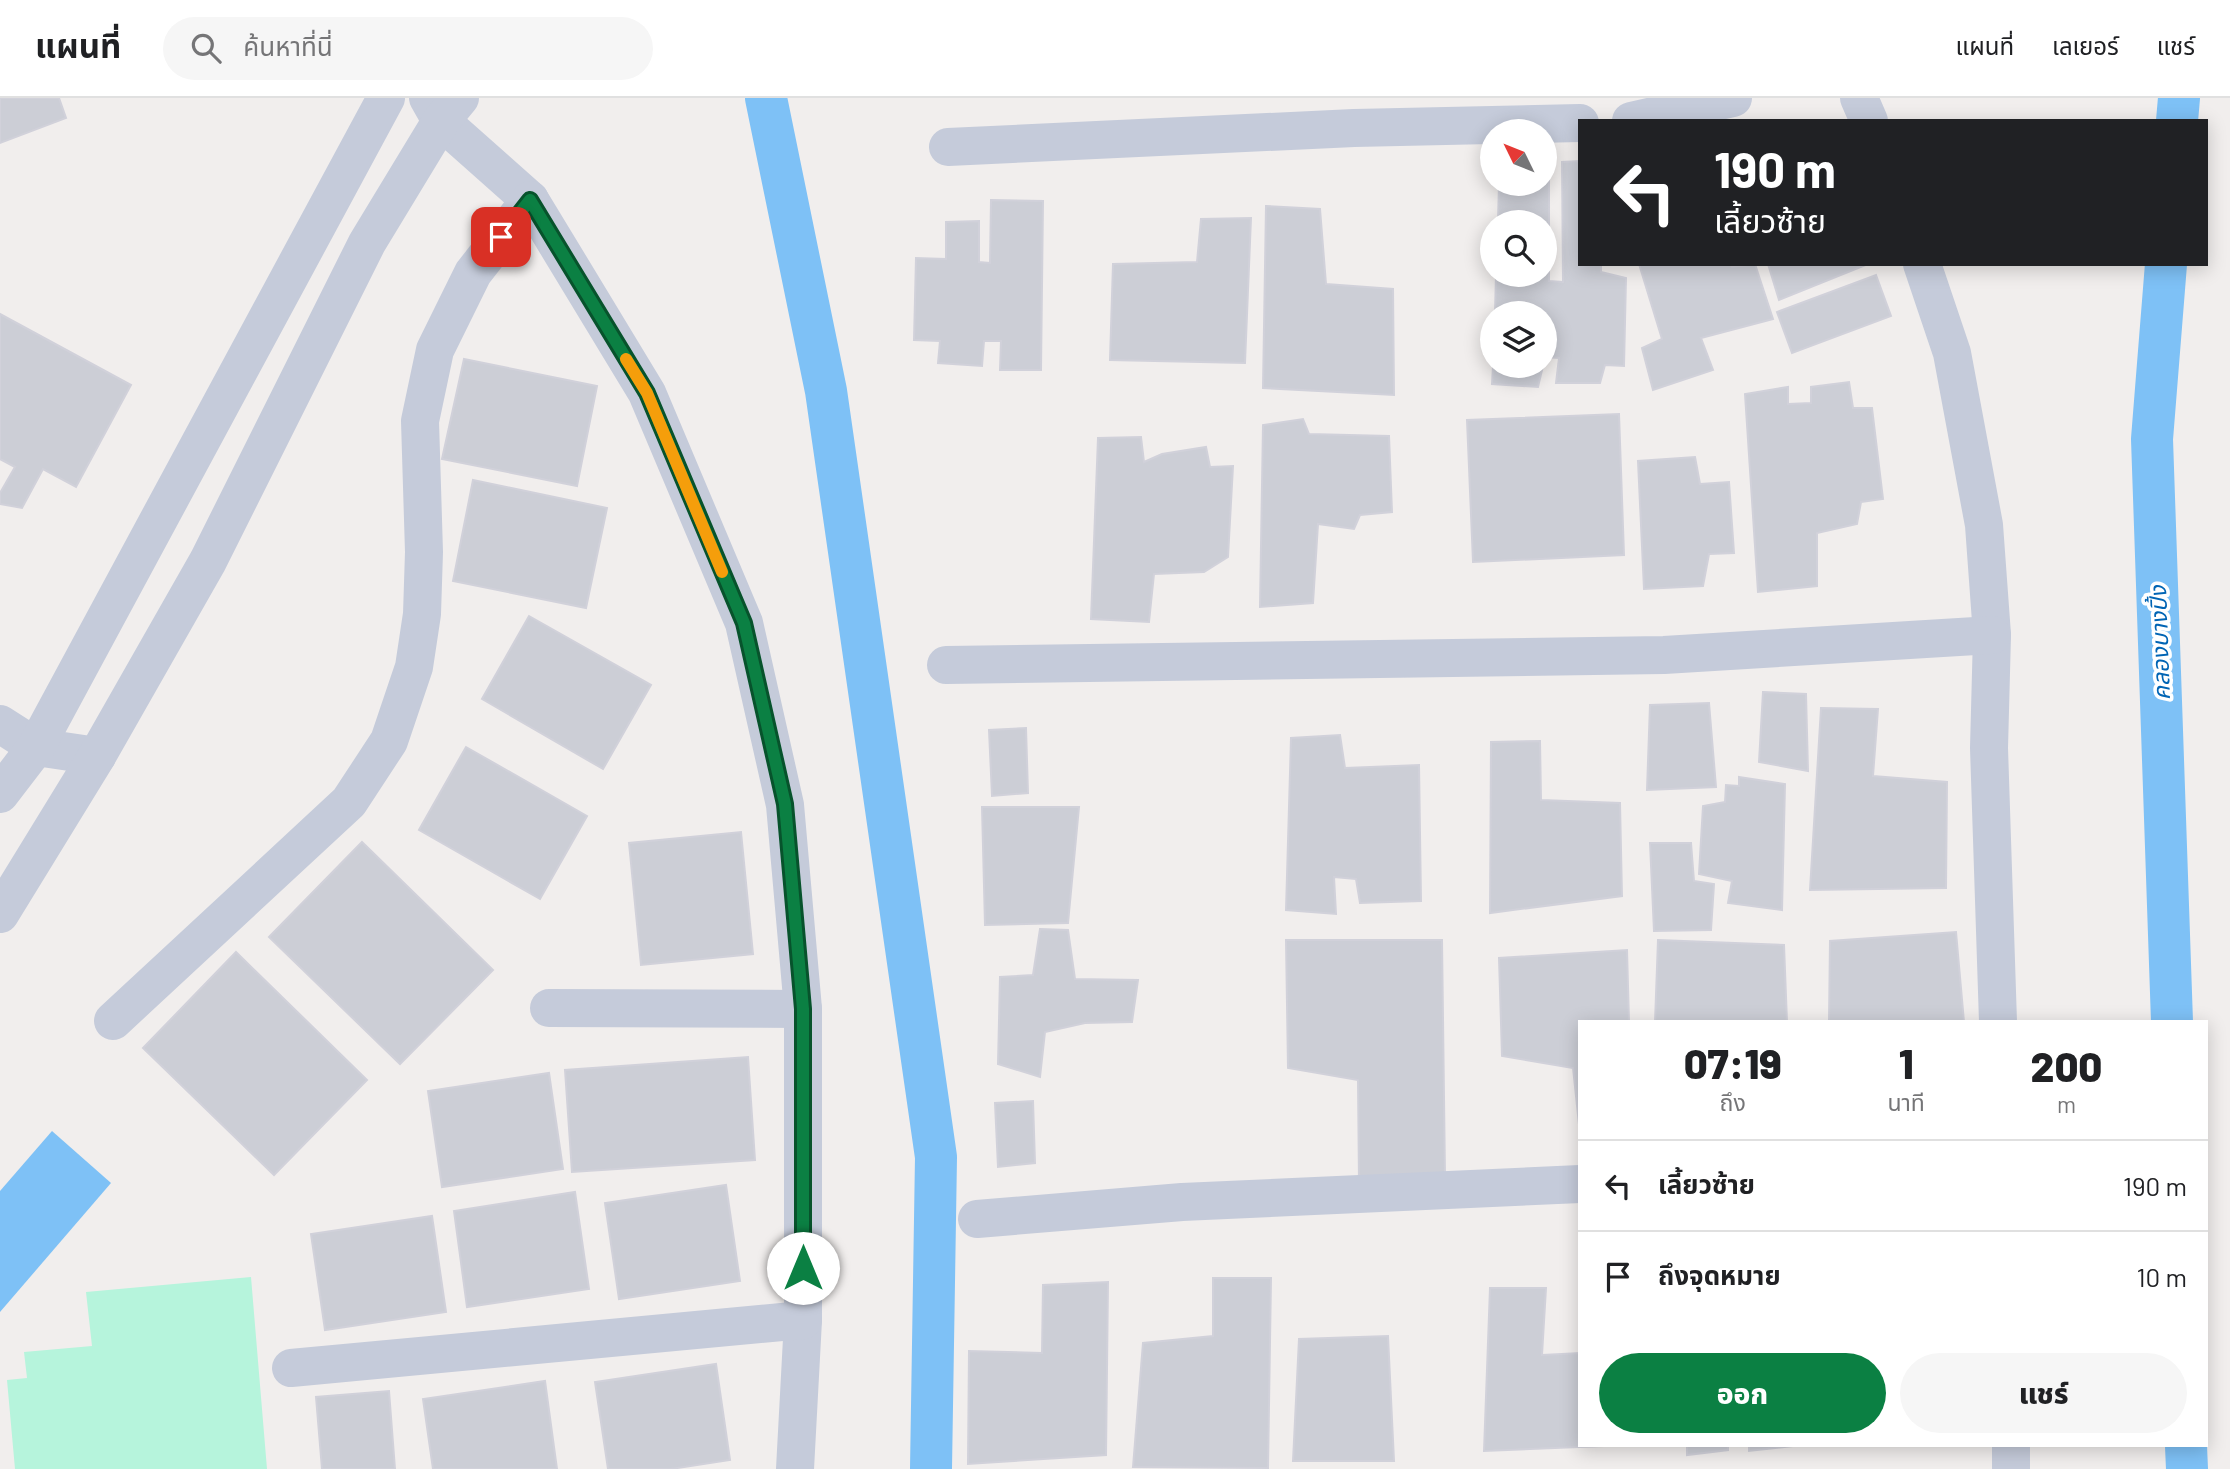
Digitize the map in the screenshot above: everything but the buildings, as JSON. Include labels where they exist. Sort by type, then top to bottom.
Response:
[{"type":"street","points":[[0,794],[36,747],[386,98]]},
{"type":"street","points":[[1640,119],[1733,98]]},
{"type":"street","points":[[1859,98],[1868,119]]},
{"type":"street","points":[[0,914],[97,756],[208,561],[366,243],[443,106],[530,200],[647,393],[744,623],[785,804],[803,1009],[803,1320],[795,1469]]},
{"type":"street","points":[[948,147],[1354,128],[1578,123]]},
{"type":"street","points":[[113,1021],[349,802],[389,741],[414,667],[422,614],[424,552],[420,421],[435,349],[473,273],[530,200]]},
{"type":"street","points":[[1923,266],[1952,353],[1984,525],[1992,635],[1989,748],[1998,1020]]},
{"type":"street","points":[[946,665],[1664,655],[1992,635]]},
{"type":"street","points":[[0,724],[36,747],[97,756]]},
{"type":"street","points":[[549,1008],[803,1009]]},
{"type":"street","points":[[977,1219],[1182,1202],[1578,1184]]},
{"type":"street","points":[[291,1368],[803,1320]]},
{"type":"street","points":[[2011,1447],[2011,1469]]},
{"type":"green space","points":[[251,1277],[267,1469],[15,1469],[7,1380],[27,1378],[24,1352],[92,1346],[86,1292]]},
{"type":"water","points":[[52,1131],[111,1183],[0,1312],[0,1191]]},
{"type":"waterway","points":[[766,98],[826,391],[936,1157],[931,1469]]},
{"type":"waterway","name":"คลองบางปิ้ง","points":[[2177,119],[2179,98]]},
{"type":"waterway","name":"คลองบางปิ้ง","points":[[2166,266],[2152,439],[2172,1020]]},
{"type":"waterway","name":"คลองบางปิ้ง","points":[[2186,1447],[2187,1469]]},
{"type":"slow traffic","points":[[626,359],[647,393],[722,572]]},
{"type":"route","points":[[501,237],[530,200],[647,393],[744,623],[785,804],[803,1009],[803,1268]]}]
